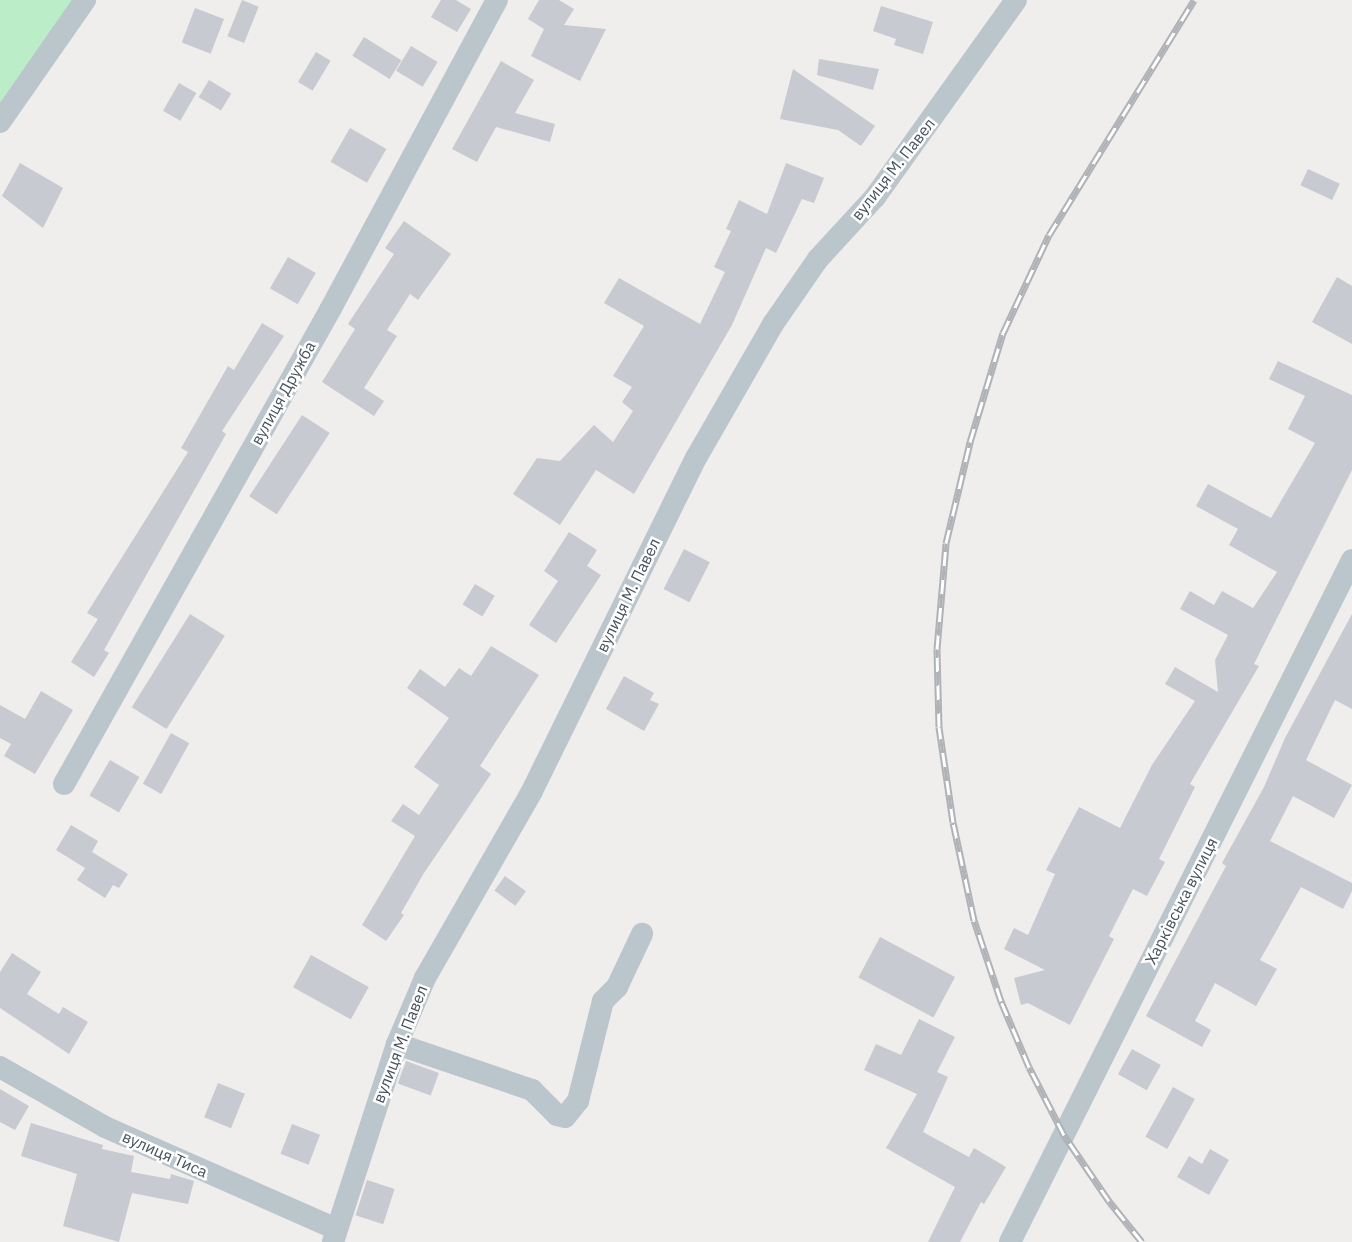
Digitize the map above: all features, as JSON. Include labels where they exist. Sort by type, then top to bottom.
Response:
[{"type":"street","points":[[0,122],[85,0]]},
{"type":"street","name":"вулиця Дружба","points":[[64,784],[324,320],[497,0]]},
{"type":"street","name":"вулиця М. Павел","points":[[334,1235],[397,1044],[425,978],[532,790],[696,458],[773,324],[818,259],[875,197],[1016,0]]},
{"type":"street","name":"Харківська вулиця","points":[[1010,1242],[1352,560]]},
{"type":"street","points":[[397,1044],[532,1090],[557,1115],[565,1117],[578,1101],[603,1001],[617,987],[642,934]]},
{"type":"street","name":"вулиця Тиса","points":[[0,1067],[105,1127],[334,1235]]},
{"type":"green space","points":[[0,0],[73,0],[0,103]]},
{"type":"building","points":[[242,0],[259,7],[244,43],[227,36]]},
{"type":"building","points":[[441,0],[456,0],[471,9],[457,32],[431,17]]},
{"type":"building","points":[[539,0],[559,0],[574,9],[564,25],[606,29],[580,81],[531,56],[544,29],[528,19]]},
{"type":"building","points":[[881,6],[933,22],[923,54],[894,45],[896,39],[873,31]]},
{"type":"building","points":[[195,8],[224,19],[211,54],[182,43]]},
{"type":"building","points":[[364,37],[401,60],[390,79],[352,56]]},
{"type":"building","points":[[411,46],[438,62],[423,87],[396,71]]},
{"type":"building","points":[[316,52],[331,61],[313,91],[298,82]]},
{"type":"building","points":[[819,59],[879,69],[873,90],[817,75]]},
{"type":"building","points":[[501,61],[534,80],[515,113],[555,124],[550,142],[496,127],[477,162],[452,149]]},
{"type":"building","points":[[793,69],[875,126],[861,146],[838,130],[780,119]]},
{"type":"building","points":[[209,80],[231,93],[221,111],[199,97]]},
{"type":"building","points":[[179,83],[196,93],[180,121],[163,111]]},
{"type":"building","points":[[350,128],[386,149],[367,183],[330,162]]},
{"type":"building","points":[[20,163],[63,188],[43,228],[2,196]]},
{"type":"building","points":[[786,163],[824,178],[814,203],[802,199],[776,253],[766,248],[732,325],[634,494],[596,470],[560,525],[513,494],[537,458],[560,461],[594,425],[613,442],[633,411],[622,402],[632,387],[613,376],[644,326],[604,303],[619,278],[700,324],[725,272],[714,267],[731,231],[726,229],[739,200],[767,214]]},
{"type":"building","points":[[1308,169],[1340,184],[1332,200],[1300,185]]},
{"type":"building","points":[[404,221],[451,254],[418,300],[410,294],[387,330],[397,336],[364,388],[384,401],[374,416],[322,382],[355,329],[348,324],[394,254],[385,248]]},
{"type":"building","points":[[288,257],[316,273],[298,304],[270,288]]},
{"type":"building","points":[[1337,277],[1352,286],[1352,344],[1312,322]]},
{"type":"building","points":[[262,323],[284,336],[222,431],[226,434],[104,650],[109,653],[94,677],[71,662],[98,619],[87,613],[188,452],[181,448],[228,366],[234,370]]},
{"type":"building","points":[[1278,361],[1352,395],[1352,470],[1254,664],[1259,666],[1190,784],[1195,787],[1159,859],[1165,862],[1147,896],[1133,889],[1109,936],[1114,939],[1070,1025],[1028,1003],[1021,1005],[1014,978],[1045,970],[1004,949],[1014,928],[1028,935],[1055,874],[1046,870],[1079,807],[1120,828],[1152,765],[1195,701],[1165,684],[1175,667],[1218,692],[1215,660],[1228,635],[1180,609],[1190,591],[1214,605],[1222,591],[1253,608],[1277,572],[1229,545],[1238,529],[1196,506],[1208,484],[1271,518],[1315,443],[1288,429],[1305,396],[1269,379]]},
{"type":"building","points":[[302,415],[330,433],[277,514],[249,496]]},
{"type":"building","points":[[569,532],[597,550],[587,566],[601,575],[556,643],[529,625],[558,581],[544,571]]},
{"type":"building","points":[[684,549],[710,562],[689,602],[664,589]]},
{"type":"building","points":[[475,584],[495,596],[482,616],[463,605]]},
{"type":"building","points":[[190,614],[225,636],[166,729],[132,707]]},
{"type":"building","points":[[1352,614],[1352,709],[1335,700],[1306,760],[1352,785],[1334,818],[1293,796],[1270,841],[1352,883],[1352,891],[1343,909],[1301,887],[1260,960],[1277,969],[1256,1006],[1215,983],[1195,1021],[1211,1030],[1202,1047],[1146,1016],[1226,866],[1222,863],[1264,787],[1285,738]]},
{"type":"building","points":[[491,646],[539,675],[480,766],[491,774],[424,873],[401,913],[404,915],[386,941],[362,925],[415,836],[391,821],[403,804],[419,815],[439,785],[414,767],[449,718],[407,688],[420,669],[445,687],[459,668],[471,676]]},
{"type":"building","points":[[624,676],[654,693],[650,700],[659,704],[644,731],[606,709]]},
{"type":"building","points":[[41,691],[73,710],[35,774],[4,756],[11,744],[0,738],[0,705],[25,719]]},
{"type":"building","points":[[171,733],[189,743],[161,794],[143,784]]},
{"type":"building","points":[[110,760],[139,777],[119,813],[90,796]]},
{"type":"building","points":[[71,825],[98,841],[92,852],[128,874],[119,888],[113,885],[105,898],[77,880],[85,868],[56,850]]},
{"type":"building","points":[[505,876],[526,891],[515,906],[494,891]]},
{"type":"building","points":[[880,937],[955,977],[933,1018],[858,978]]},
{"type":"building","points":[[12,953],[41,972],[27,994],[59,1014],[63,1007],[88,1022],[69,1054],[0,1008],[0,972]]},
{"type":"building","points":[[311,955],[369,987],[351,1019],[293,987]]},
{"type":"building","points":[[919,1019],[955,1037],[937,1072],[948,1077],[923,1132],[969,1157],[974,1148],[1006,1167],[984,1204],[981,1202],[960,1242],[928,1242],[955,1187],[886,1148],[917,1094],[864,1070],[876,1044],[901,1055]]},
{"type":"building","points":[[1132,1049],[1161,1065],[1147,1090],[1118,1074]]},
{"type":"building","points":[[406,1061],[439,1073],[431,1096],[398,1084]]},
{"type":"building","points":[[218,1083],[245,1094],[231,1128],[204,1117]]},
{"type":"building","points":[[1173,1087],[1195,1099],[1167,1149],[1145,1137]]},
{"type":"building","points":[[0,1089],[29,1106],[15,1130],[0,1122]]},
{"type":"building","points":[[31,1123],[103,1145],[102,1149],[134,1156],[131,1172],[170,1179],[171,1174],[194,1181],[188,1204],[132,1193],[119,1242],[63,1226],[77,1174],[21,1156]]},
{"type":"building","points":[[292,1124],[320,1135],[309,1165],[281,1154]]},
{"type":"building","points":[[1210,1149],[1229,1160],[1209,1195],[1177,1177],[1189,1156],[1202,1164]]},
{"type":"building","points":[[367,1180],[395,1189],[383,1224],[356,1215]]},
{"type":"railway","points":[[1142,1242],[1109,1201],[1064,1135],[1029,1067],[1001,1001],[974,920],[953,822],[939,727],[937,649],[946,543],[970,442],[1003,333],[1049,235],[1194,0]]}]
